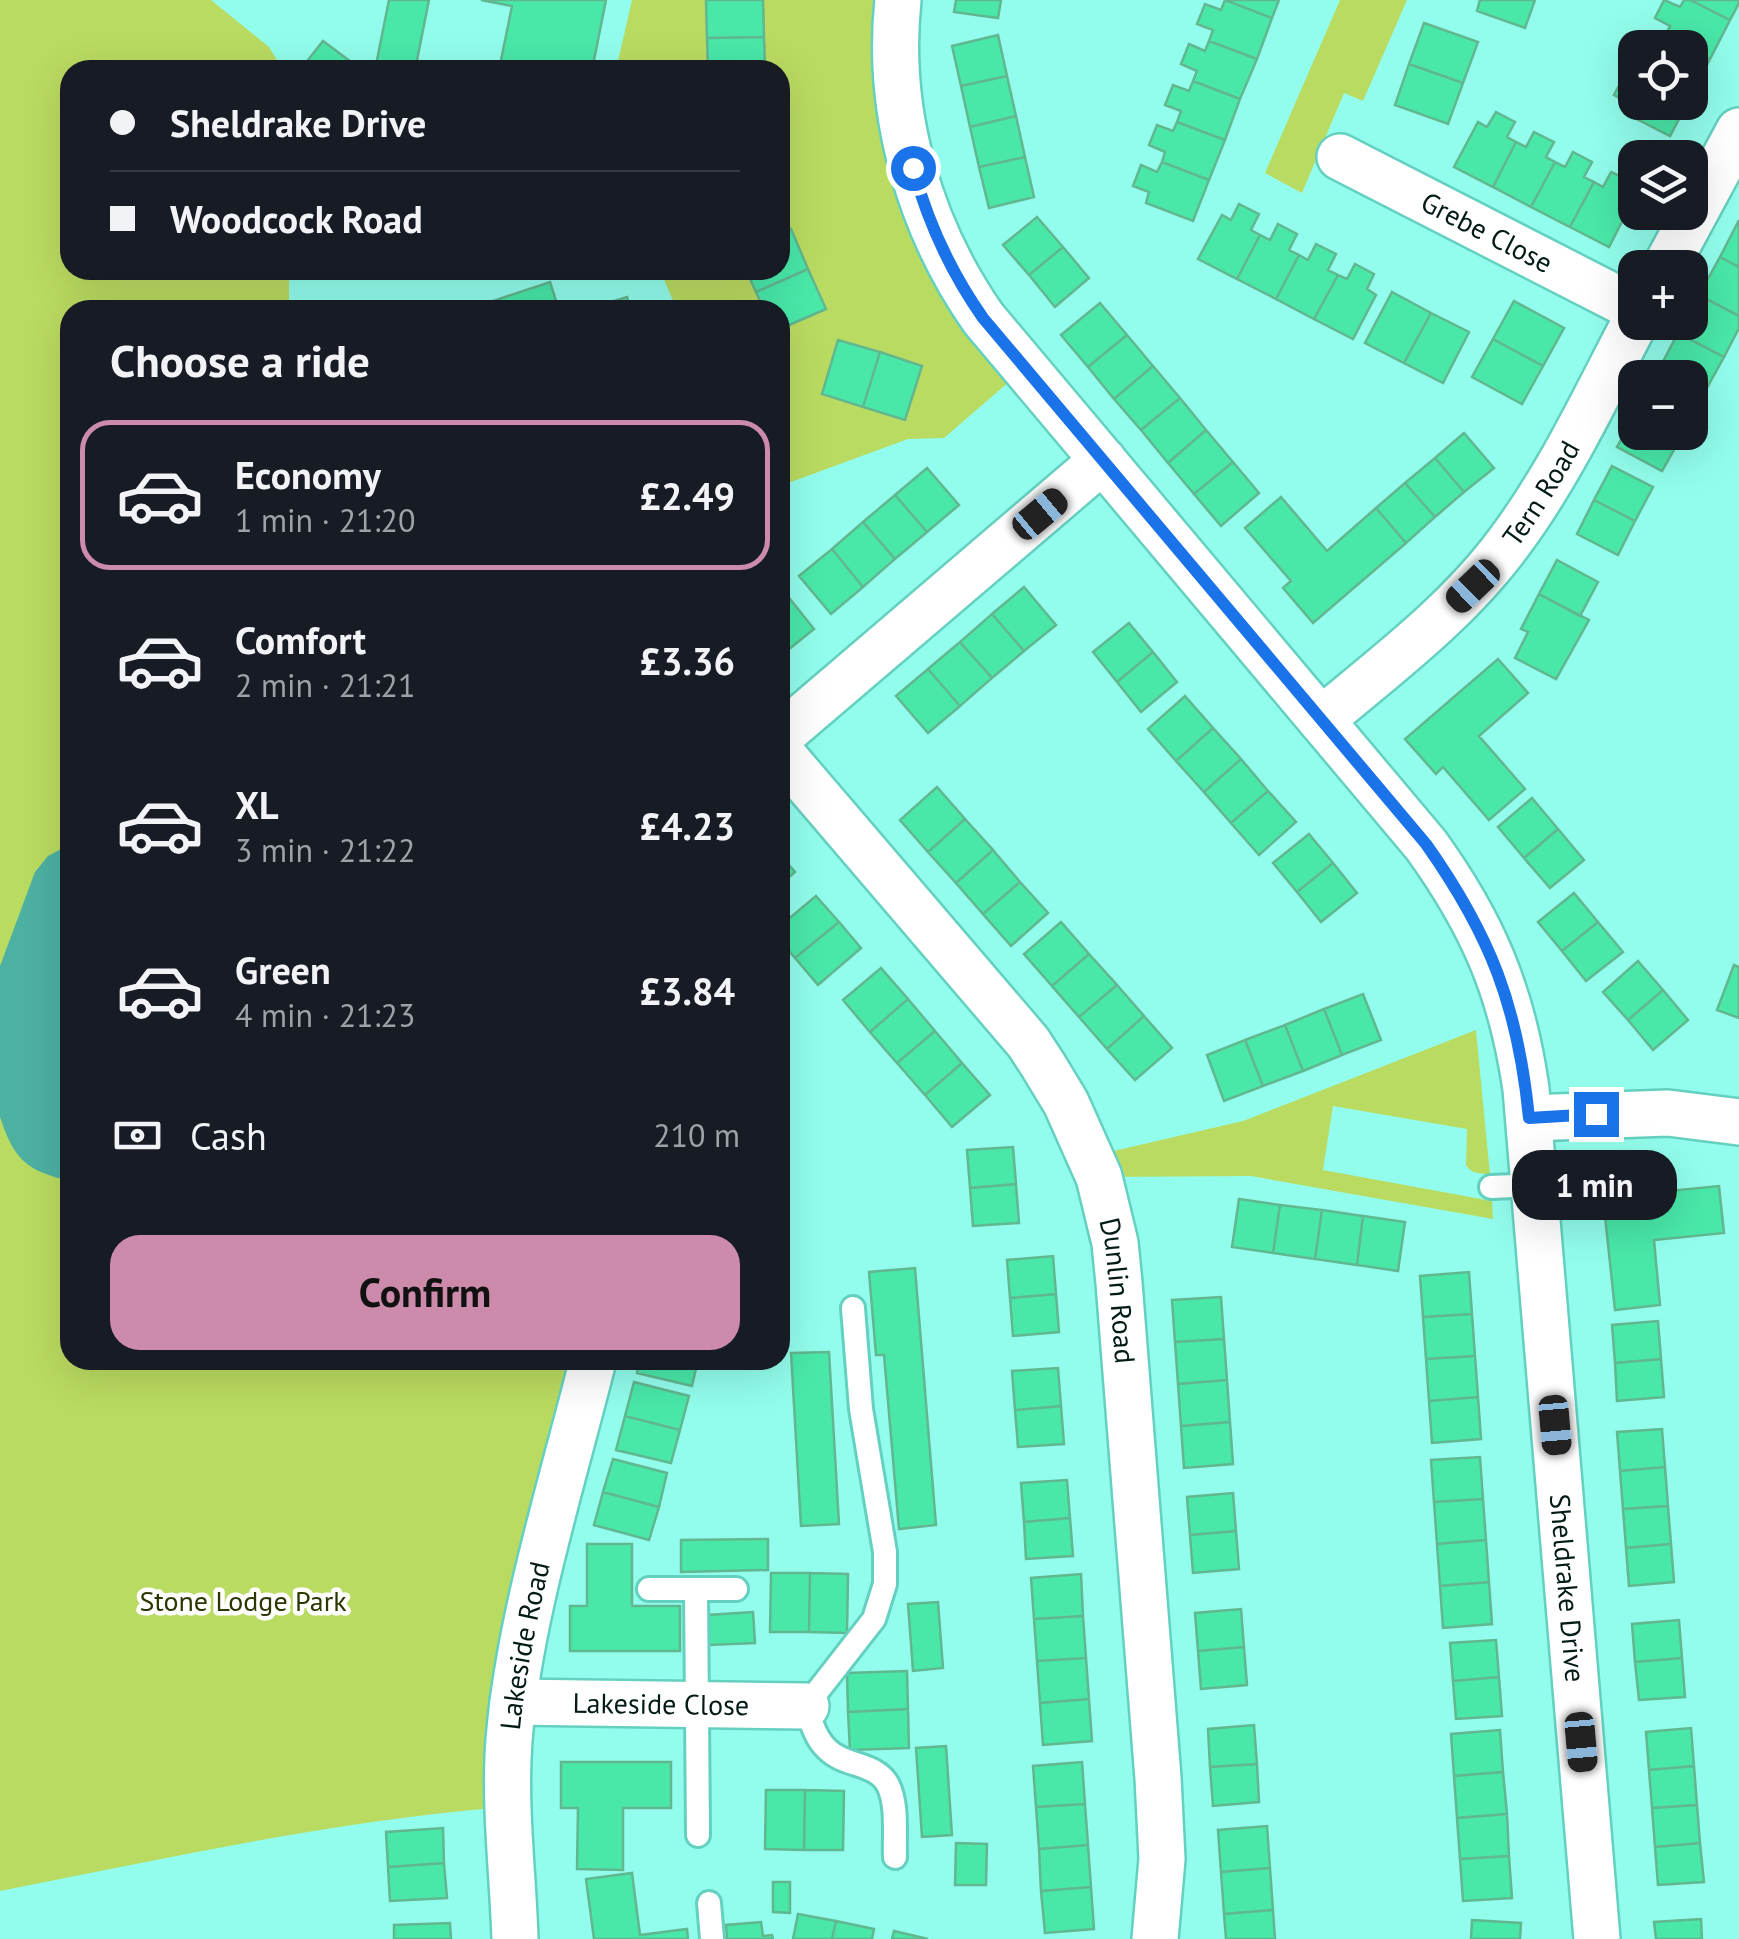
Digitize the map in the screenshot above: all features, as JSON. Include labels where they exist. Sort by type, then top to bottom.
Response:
[{"type":"street","name":"Sheldrake Drive","points":[[898,0],[896,80],[913,168],[932,230],[962,288],[983,318],[1426,844],[1478,924],[1512,1015],[1529,1118],[1597,1939]]},
{"type":"street","points":[[1675,250],[1739,131]]},
{"type":"street","name":"Grebe Close","points":[[1340,157],[1618,299]]},
{"type":"street","name":"Tern Road","points":[[1321,720],[1430,628],[1473,586],[1509,542],[1563,458],[1625,340]]},
{"type":"street","points":[[790,727],[1104,460]]},
{"type":"street","name":"Dunlin Road","points":[[790,764],[1028,1042],[1066,1103],[1099,1177],[1120,1284],[1158,1778],[1162,1859],[1155,1939]]},
{"type":"street","points":[[1529,1118],[1668,1113],[1739,1122]]},
{"type":"street","name":"Lakeside Road","points":[[516,1939],[508,1780],[514,1702],[538,1581],[591,1370]]},
{"type":"street","name":"Lakeside Close","points":[[514,1702],[806,1706]]},
{"type":"lane","points":[[1490,1187],[1535,1185]]},
{"type":"lane","points":[[853,1308],[861,1409],[884,1552],[885,1584],[874,1620],[806,1706],[825,1748],[844,1762],[872,1770],[884,1779],[892,1796],[896,1857]]},
{"type":"lane","points":[[696,1588],[698,1835]]},
{"type":"lane","points":[[650,1590],[736,1589]]},
{"type":"lane","points":[[709,1903],[712,1939]]},
{"type":"green space","name":"Stone Lodge Park","points":[[0,0],[211,0],[269,47],[277,60],[60,60],[60,280],[289,280],[289,300],[60,300],[60,1370],[574,1370],[495,1808],[308,1832],[0,1891]]},
{"type":"green space","points":[[632,0],[898,0],[904,131],[1025,368],[944,438],[908,439],[790,482],[790,300],[673,300],[664,280],[790,280],[790,60],[618,60]]},
{"type":"green space","points":[[1340,0],[1407,0],[1363,101],[1344,93],[1302,193],[1265,173]]},
{"type":"green space","points":[[1476,1030],[1490,1175],[1473,1172],[1466,1166],[1467,1129],[1333,1106],[1323,1170],[1492,1201],[1493,1219],[1251,1176],[1099,1177],[1092,1156],[1243,1121]]},
{"type":"water","points":[[60,850],[60,1178],[33,1168],[17,1154],[0,1117],[0,966],[35,872],[48,856]]},
{"type":"building","points":[[389,0],[429,0],[417,60],[377,60]]},
{"type":"building","points":[[481,0],[606,0],[594,60],[501,60],[512,6]]},
{"type":"building","points":[[706,0],[763,0],[764,37],[707,38]]},
{"type":"building","points":[[956,0],[1001,0],[998,18],[954,12]]},
{"type":"building","points":[[1225,0],[1272,18],[1257,59],[1209,41],[1213,30],[1197,24],[1205,4],[1221,10]]},
{"type":"building","points":[[1225,0],[1279,0],[1272,18]]},
{"type":"building","points":[[1480,0],[1535,0],[1525,28],[1477,11]]},
{"type":"building","points":[[1664,0],[1680,7],[1684,0],[1690,0],[1730,20],[1710,59],[1708,30],[1668,30],[1670,26],[1655,18]]},
{"type":"building","points":[[1690,0],[1739,0],[1739,3],[1730,20]]},
{"type":"building","points":[[1424,23],[1478,42],[1463,83],[1409,64]]},
{"type":"building","points":[[998,35],[1007,76],[961,86],[952,46]]},
{"type":"building","points":[[764,37],[765,60],[708,60],[707,38]]},
{"type":"building","points":[[323,41],[349,60],[308,60]]},
{"type":"building","points":[[1209,41],[1257,59],[1240,99],[1193,81],[1197,71],[1181,64],[1189,44],[1205,51]]},
{"type":"building","points":[[1409,64],[1463,83],[1448,124],[1395,105]]},
{"type":"building","points":[[1007,76],[1016,116],[970,127],[961,86]]},
{"type":"building","points":[[1193,81],[1240,99],[1225,140],[1177,122],[1181,111],[1165,105],[1173,85],[1189,91]]},
{"type":"building","points":[[1496,112],[1515,122],[1507,137],[1516,142],[1493,187],[1454,167],[1478,122],[1487,127]]},
{"type":"building","points":[[1016,116],[1025,157],[979,167],[970,127]]},
{"type":"building","points":[[1639,120],[1678,120],[1670,136]]},
{"type":"building","points":[[1177,122],[1225,140],[1209,180],[1162,162],[1165,152],[1149,145],[1157,125],[1173,131]]},
{"type":"building","points":[[1534,132],[1554,142],[1546,157],[1555,162],[1531,207],[1493,187],[1516,142],[1526,147]]},
{"type":"building","points":[[1573,152],[1592,162],[1584,177],[1594,182],[1570,227],[1531,207],[1555,162],[1565,167]]},
{"type":"building","points":[[1025,157],[1034,197],[989,208],[979,167]]},
{"type":"building","points":[[1162,162],[1209,180],[1193,221],[1146,203],[1149,192],[1133,186],[1141,165],[1157,172]]},
{"type":"building","points":[[1611,172],[1618,175],[1618,229],[1609,247],[1570,227],[1594,182],[1603,187]]},
{"type":"building","points":[[1239,204],[1259,214],[1251,230],[1260,235],[1237,279],[1198,259],[1222,215],[1231,220]]},
{"type":"building","points":[[1037,217],[1063,247],[1029,275],[1003,245]]},
{"type":"building","points":[[1739,220],[1739,267],[1720,257]]},
{"type":"building","points":[[1278,224],[1297,234],[1289,250],[1299,255],[1276,299],[1237,279],[1260,235],[1270,240]]},
{"type":"building","points":[[790,229],[808,269],[790,277]]},
{"type":"building","points":[[1316,244],[1336,254],[1328,270],[1338,275],[1314,319],[1276,299],[1299,255],[1308,260]]},
{"type":"building","points":[[1063,247],[1089,278],[1055,307],[1029,275]]},
{"type":"building","points":[[1720,257],[1739,267],[1739,316],[1708,300],[1708,279]]},
{"type":"building","points":[[1355,264],[1374,274],[1367,289],[1376,295],[1353,339],[1314,319],[1338,275],[1347,279]]},
{"type":"building","points":[[808,269],[826,309],[790,325],[790,300],[760,300],[756,292]]},
{"type":"building","points":[[751,280],[783,280],[756,292]]},
{"type":"building","points":[[550,282],[556,300],[496,300]]},
{"type":"building","points":[[1392,292],[1431,313],[1404,363],[1365,343]]},
{"type":"building","points":[[1708,300],[1739,316],[1739,328],[1724,357],[1691,340],[1708,340]]},
{"type":"building","points":[[1514,301],[1564,328],[1543,366],[1493,339]]},
{"type":"building","points":[[1100,303],[1127,335],[1088,367],[1061,335]]},
{"type":"building","points":[[1431,313],[1469,332],[1443,383],[1404,363]]},
{"type":"building","points":[[1127,335],[1153,366],[1114,399],[1088,367]]},
{"type":"building","points":[[1493,339],[1543,366],[1522,404],[1472,377]]},
{"type":"building","points":[[838,340],[880,352],[863,407],[822,394]]},
{"type":"building","points":[[1674,340],[1691,340],[1724,357],[1708,386],[1708,360],[1664,360]]},
{"type":"building","points":[[880,352],[922,366],[905,420],[863,407]]},
{"type":"building","points":[[1153,366],[1180,398],[1141,430],[1114,399]]},
{"type":"building","points":[[1180,398],[1206,430],[1168,463],[1141,430]]},
{"type":"building","points":[[1206,430],[1233,462],[1194,494],[1168,463]]},
{"type":"building","points":[[1464,433],[1494,468],[1464,492],[1435,458]]},
{"type":"building","points":[[1623,450],[1674,450],[1662,471]]},
{"type":"building","points":[[1435,458],[1464,492],[1435,517],[1405,483]]},
{"type":"building","points":[[1233,462],[1259,493],[1221,526],[1194,494]]},
{"type":"building","points":[[1612,466],[1653,487],[1635,521],[1594,500]]},
{"type":"building","points":[[927,468],[959,505],[927,532],[895,495]]},
{"type":"building","points":[[1405,483],[1435,517],[1406,543],[1376,508]]},
{"type":"building","points":[[895,495],[927,532],[895,559],[863,522]]},
{"type":"building","points":[[1281,497],[1327,551],[1376,508],[1406,543],[1313,623],[1283,588],[1291,581],[1245,528]]},
{"type":"building","points":[[1594,500],[1635,521],[1618,555],[1577,534]]},
{"type":"building","points":[[863,522],[895,559],[863,587],[832,549]]},
{"type":"building","points":[[832,549],[863,587],[831,614],[799,576]]},
{"type":"building","points":[[1557,560],[1598,582],[1580,616],[1539,594]]},
{"type":"building","points":[[1024,587],[1056,625],[1024,651],[992,614]]},
{"type":"building","points":[[1539,594],[1589,620],[1556,679],[1515,658],[1528,632],[1521,629]]},
{"type":"building","points":[[790,599],[814,629],[790,648]]},
{"type":"building","points":[[992,614],[1024,651],[992,678],[960,642]]},
{"type":"building","points":[[1129,623],[1153,652],[1117,682],[1093,652]]},
{"type":"building","points":[[960,642],[992,678],[960,706],[928,669]]},
{"type":"building","points":[[1153,652],[1177,682],[1141,712],[1117,682]]},
{"type":"building","points":[[1498,659],[1528,693],[1479,736],[1525,789],[1489,820],[1443,767],[1436,774],[1405,739]]},
{"type":"building","points":[[928,669],[960,706],[928,733],[896,696]]},
{"type":"building","points":[[1185,696],[1213,728],[1176,761],[1148,729]]},
{"type":"building","points":[[1213,728],[1241,759],[1204,792],[1176,761]]},
{"type":"building","points":[[1241,759],[1268,791],[1231,823],[1204,792]]},
{"type":"building","points":[[937,787],[965,819],[928,852],[900,820]]},
{"type":"building","points":[[1268,791],[1296,822],[1259,855],[1231,823]]},
{"type":"building","points":[[1532,798],[1558,829],[1524,858],[1498,827]]},
{"type":"building","points":[[965,819],[993,850],[956,883],[928,852]]},
{"type":"building","points":[[1558,829],[1584,860],[1550,888],[1524,858]]},
{"type":"building","points":[[1309,834],[1333,863],[1297,892],[1273,863]]},
{"type":"building","points":[[993,850],[1020,882],[983,914],[956,883]]},
{"type":"building","points":[[1333,863],[1357,893],[1321,922],[1297,892]]},
{"type":"building","points":[[1020,882],[1048,913],[1011,946],[983,914]]},
{"type":"building","points":[[1574,893],[1598,922],[1562,951],[1538,922]]},
{"type":"building","points":[[816,896],[839,922],[795,958],[790,952],[790,918]]},
{"type":"building","points":[[839,922],[861,948],[818,985],[795,958]]},
{"type":"building","points":[[1061,922],[1089,954],[1052,986],[1024,954]]},
{"type":"building","points":[[1598,922],[1623,952],[1586,981],[1562,951]]},
{"type":"building","points":[[1089,954],[1117,985],[1079,1017],[1052,986]]},
{"type":"building","points":[[1638,961],[1663,990],[1628,1020],[1603,992]]},
{"type":"building","points":[[1734,965],[1739,967],[1739,1018],[1717,1010]]},
{"type":"building","points":[[881,968],[908,999],[870,1032],[843,1000]]},
{"type":"building","points":[[1117,985],[1144,1016],[1107,1049],[1079,1017]]},
{"type":"building","points":[[1663,990],[1688,1020],[1653,1050],[1628,1020]]},
{"type":"building","points":[[1363,994],[1381,1040],[1342,1055],[1324,1009]]},
{"type":"building","points":[[908,999],[935,1031],[897,1063],[870,1032]]},
{"type":"building","points":[[1324,1009],[1342,1055],[1303,1071],[1285,1025]]},
{"type":"building","points":[[1144,1016],[1172,1048],[1135,1080],[1107,1049]]},
{"type":"building","points":[[1285,1025],[1303,1071],[1263,1086],[1245,1040]]},
{"type":"building","points":[[935,1031],[962,1063],[925,1095],[897,1063]]},
{"type":"building","points":[[1245,1040],[1263,1086],[1224,1101],[1207,1055]]},
{"type":"building","points":[[962,1063],[990,1095],[952,1127],[925,1095]]},
{"type":"building","points":[[1013,1147],[1016,1184],[970,1188],[967,1150]]},
{"type":"building","points":[[1648,1183],[1649,1193],[1719,1186],[1724,1233],[1654,1240],[1660,1305],[1615,1310],[1602,1188]]},
{"type":"building","points":[[1016,1184],[1019,1223],[973,1226],[970,1188]]},
{"type":"building","points":[[1239,1199],[1280,1205],[1273,1253],[1232,1247]]},
{"type":"building","points":[[1280,1205],[1322,1210],[1315,1259],[1273,1253]]},
{"type":"building","points":[[1322,1210],[1363,1216],[1357,1265],[1315,1259]]},
{"type":"building","points":[[1363,1216],[1405,1222],[1398,1271],[1357,1265]]},
{"type":"building","points":[[1053,1256],[1056,1294],[1010,1298],[1007,1260]]},
{"type":"building","points":[[915,1268],[936,1525],[899,1529],[884,1355],[876,1355],[869,1272]]},
{"type":"building","points":[[1469,1272],[1472,1314],[1423,1317],[1420,1276]]},
{"type":"building","points":[[1056,1294],[1059,1332],[1013,1336],[1010,1298]]},
{"type":"building","points":[[1221,1297],[1224,1339],[1175,1342],[1172,1300]]},
{"type":"building","points":[[1472,1314],[1475,1356],[1426,1359],[1423,1317]]},
{"type":"building","points":[[1658,1321],[1661,1359],[1615,1363],[1612,1325]]},
{"type":"building","points":[[1224,1339],[1227,1380],[1178,1384],[1175,1342]]},
{"type":"building","points":[[829,1352],[839,1524],[801,1526],[791,1353]]},
{"type":"building","points":[[1475,1356],[1478,1397],[1429,1401],[1426,1359]]},
{"type":"building","points":[[1661,1359],[1664,1397],[1617,1401],[1615,1363]]},
{"type":"building","points":[[1058,1368],[1061,1406],[1015,1410],[1012,1371]]},
{"type":"building","points":[[638,1370],[696,1370],[692,1386],[637,1373]]},
{"type":"building","points":[[1227,1380],[1230,1422],[1181,1426],[1178,1384]]},
{"type":"building","points":[[634,1382],[689,1396],[680,1430],[625,1416]]},
{"type":"building","points":[[1478,1397],[1481,1439],[1432,1443],[1429,1401]]},
{"type":"building","points":[[1061,1406],[1064,1444],[1018,1447],[1015,1410]]},
{"type":"building","points":[[625,1416],[680,1430],[671,1463],[616,1450]]},
{"type":"building","points":[[1230,1422],[1233,1464],[1184,1468],[1181,1426]]},
{"type":"building","points":[[1662,1429],[1665,1467],[1620,1471],[1617,1432]]},
{"type":"building","points":[[1480,1457],[1483,1499],[1434,1502],[1431,1460]]},
{"type":"building","points":[[613,1459],[667,1473],[659,1507],[603,1492]]},
{"type":"building","points":[[1665,1467],[1668,1506],[1623,1509],[1620,1471]]},
{"type":"building","points":[[1067,1480],[1070,1518],[1024,1522],[1021,1483]]},
{"type":"building","points":[[603,1492],[659,1507],[649,1540],[594,1525]]},
{"type":"building","points":[[1233,1493],[1236,1531],[1190,1535],[1187,1497]]},
{"type":"building","points":[[1483,1499],[1486,1540],[1437,1544],[1434,1502]]},
{"type":"building","points":[[1668,1506],[1671,1544],[1626,1548],[1623,1509]]},
{"type":"building","points":[[1070,1518],[1073,1556],[1026,1559],[1024,1522]]},
{"type":"building","points":[[1236,1531],[1239,1569],[1193,1573],[1190,1535]]},
{"type":"building","points":[[768,1539],[768,1570],[681,1572],[681,1540]]},
{"type":"building","points":[[1486,1540],[1489,1582],[1440,1586],[1437,1544]]},
{"type":"building","points":[[587,1544],[632,1544],[632,1606],[680,1606],[680,1651],[570,1651],[570,1606],[587,1606]]},
{"type":"building","points":[[1671,1544],[1674,1582],[1629,1586],[1626,1548]]},
{"type":"building","points":[[771,1573],[810,1573],[809,1632],[770,1632]]},
{"type":"building","points":[[810,1573],[848,1574],[847,1633],[809,1632]]},
{"type":"building","points":[[1081,1574],[1083,1616],[1034,1619],[1031,1578]]},
{"type":"building","points":[[1489,1582],[1492,1624],[1443,1628],[1440,1586]]},
{"type":"building","points":[[938,1602],[943,1668],[913,1671],[908,1604]]},
{"type":"building","points":[[1241,1609],[1244,1647],[1198,1651],[1195,1613]]},
{"type":"building","points":[[753,1612],[755,1643],[709,1645],[707,1615]]},
{"type":"building","points":[[1083,1616],[1086,1658],[1037,1661],[1034,1619]]},
{"type":"building","points":[[1679,1620],[1682,1658],[1635,1662],[1632,1624]]},
{"type":"building","points":[[1496,1640],[1499,1677],[1453,1681],[1450,1643]]},
{"type":"building","points":[[1244,1647],[1247,1685],[1201,1689],[1198,1651]]},
{"type":"building","points":[[1086,1658],[1089,1699],[1040,1703],[1037,1661]]},
{"type":"building","points":[[1682,1658],[1685,1697],[1639,1700],[1635,1662]]},
{"type":"building","points":[[907,1671],[908,1709],[848,1712],[847,1673]]},
{"type":"building","points":[[1499,1677],[1502,1716],[1456,1719],[1453,1681]]},
{"type":"building","points":[[1089,1699],[1092,1741],[1043,1745],[1040,1703]]},
{"type":"building","points":[[908,1709],[909,1748],[850,1750],[848,1712]]},
{"type":"building","points":[[1254,1725],[1257,1764],[1210,1767],[1208,1729]]},
{"type":"building","points":[[1691,1728],[1694,1766],[1649,1770],[1646,1732]]},
{"type":"building","points":[[1500,1730],[1503,1772],[1454,1776],[1451,1734]]},
{"type":"building","points":[[946,1746],[952,1835],[922,1837],[916,1748]]},
{"type":"building","points":[[561,1762],[671,1762],[671,1808],[623,1808],[623,1870],[577,1869],[578,1808],[561,1808]]},
{"type":"building","points":[[1082,1762],[1085,1804],[1036,1807],[1033,1766]]},
{"type":"building","points":[[1257,1764],[1259,1802],[1213,1806],[1210,1767]]},
{"type":"building","points":[[1694,1766],[1697,1805],[1652,1808],[1649,1770]]},
{"type":"building","points":[[1503,1772],[1507,1814],[1457,1818],[1454,1776]]},
{"type":"building","points":[[766,1790],[805,1790],[804,1850],[765,1849]]},
{"type":"building","points":[[805,1790],[844,1791],[843,1850],[804,1850]]},
{"type":"building","points":[[1085,1804],[1088,1845],[1039,1849],[1036,1807]]},
{"type":"building","points":[[1697,1805],[1700,1843],[1655,1847],[1652,1808]]},
{"type":"building","points":[[1507,1814],[1509,1856],[1460,1859],[1457,1818]]},
{"type":"building","points":[[1267,1826],[1270,1868],[1221,1872],[1218,1830]]},
{"type":"building","points":[[443,1828],[444,1863],[388,1867],[386,1832]]},
{"type":"building","points":[[956,1843],[987,1844],[986,1885],[955,1885]]},
{"type":"building","points":[[1700,1843],[1704,1882],[1658,1885],[1655,1847]]},
{"type":"building","points":[[1088,1845],[1091,1887],[1041,1891],[1039,1849]]},
{"type":"building","points":[[1509,1856],[1512,1898],[1463,1901],[1460,1859]]},
{"type":"building","points":[[444,1863],[447,1898],[390,1901],[388,1867]]},
{"type":"building","points":[[1270,1868],[1273,1910],[1224,1914],[1221,1872]]},
{"type":"building","points":[[632,1873],[640,1935],[687,1929],[688,1939],[594,1939],[586,1879]]},
{"type":"building","points":[[773,1882],[790,1882],[790,1913],[773,1912]]},
{"type":"building","points":[[1091,1887],[1094,1929],[1045,1933],[1041,1891]]},
{"type":"building","points":[[1273,1910],[1275,1939],[1226,1939],[1224,1914]]},
{"type":"building","points":[[798,1914],[836,1921],[832,1939],[793,1939]]},
{"type":"building","points":[[1701,1919],[1702,1939],[1656,1939],[1654,1922]]},
{"type":"building","points":[[1472,1920],[1521,1923],[1520,1939],[1471,1939]]},
{"type":"building","points":[[836,1921],[874,1929],[872,1939],[832,1939]]},
{"type":"building","points":[[761,1922],[763,1936],[772,1935],[773,1939],[727,1939],[726,1925]]},
{"type":"building","points":[[450,1923],[451,1939],[394,1939],[394,1925]]},
{"type":"building","points":[[894,1931],[928,1939],[892,1939]]},
{"type":"route","points":[[913,168],[932,230],[962,288],[983,318],[1426,844],[1464,899],[1502,980],[1521,1052],[1529,1118],[1596,1114]]}]
